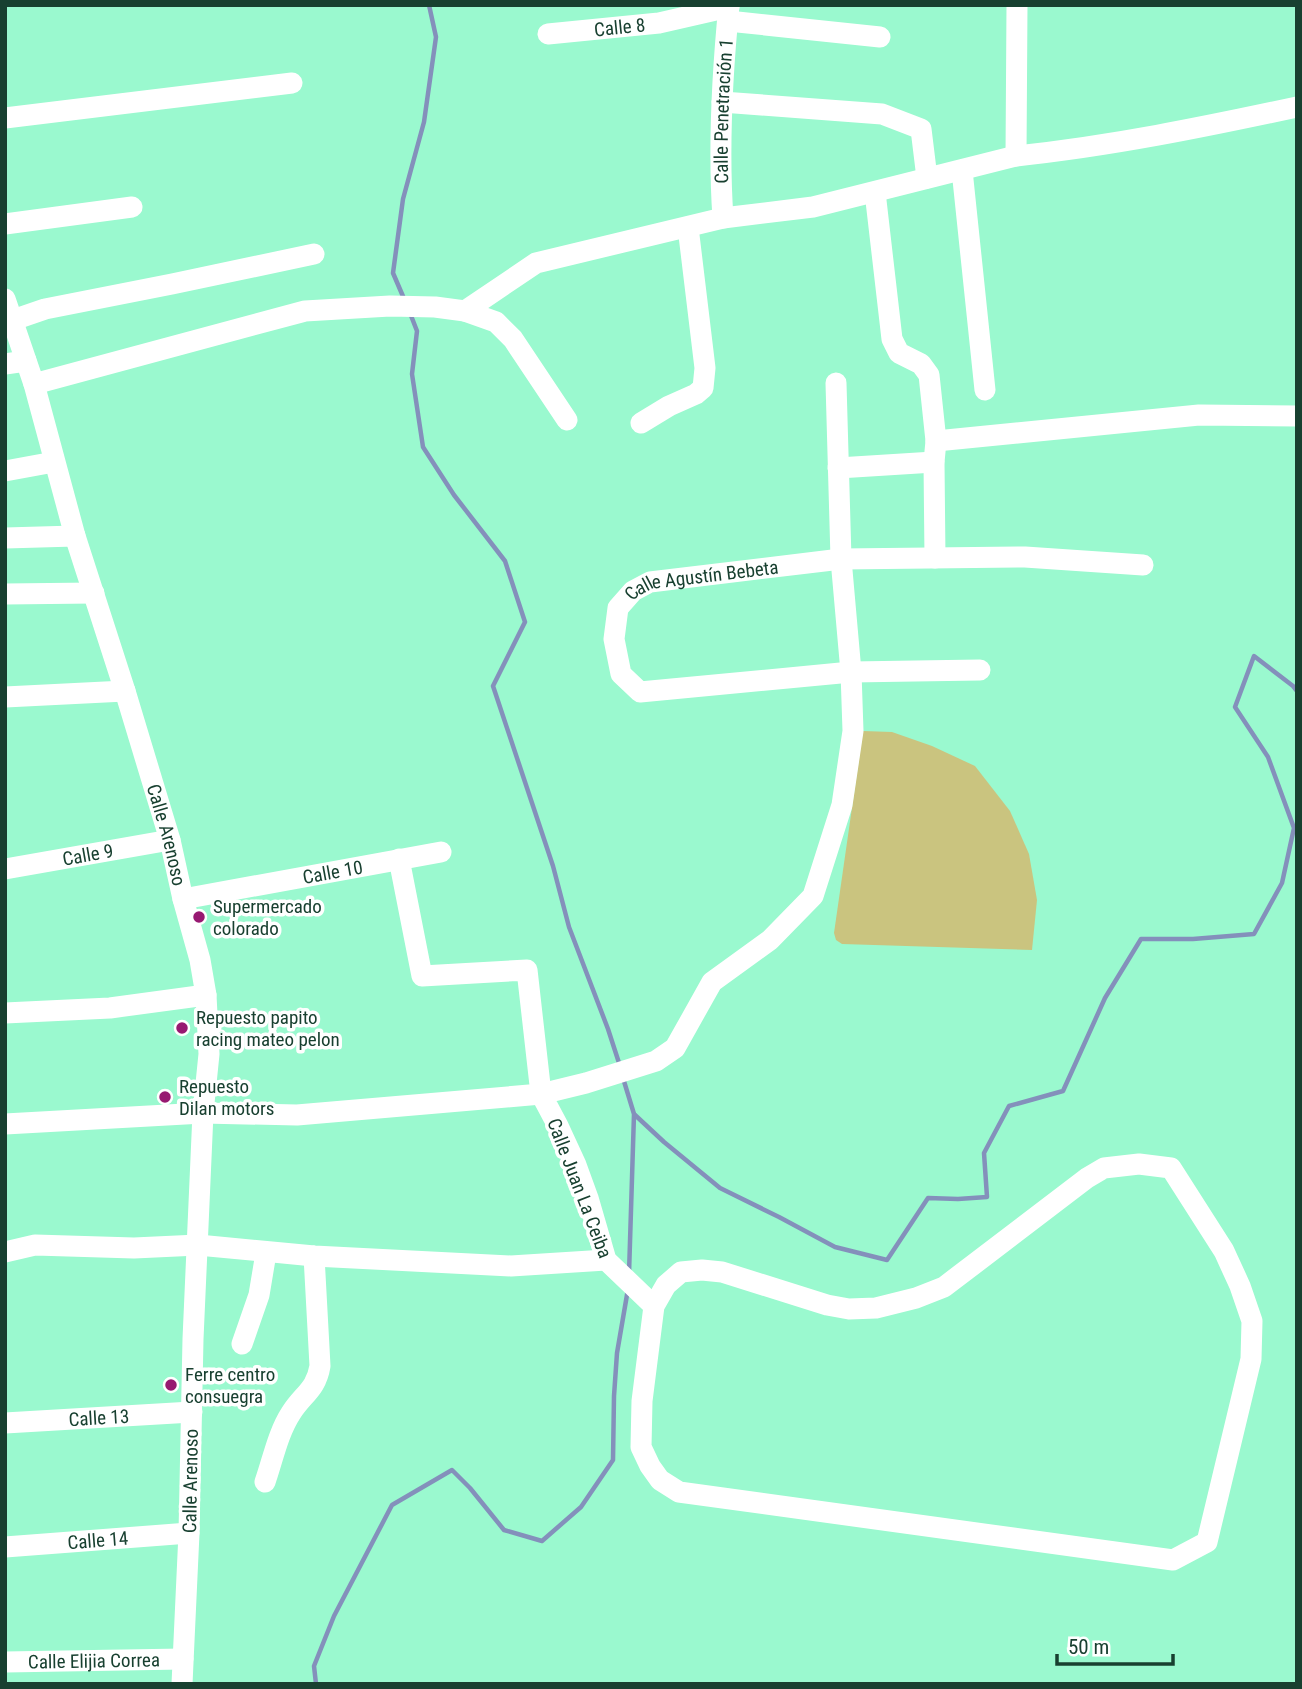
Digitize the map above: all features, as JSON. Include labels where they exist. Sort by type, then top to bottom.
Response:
[{"type":"street","points":[[1016,156],[1017,5]]},
{"type":"street","name":"Calle 8","points":[[548,34],[659,23],[729,11],[880,37]]},
{"type":"street","name":"Calle Penetración 1","points":[[723,218],[720,177],[722,102],[729,11]]},
{"type":"street","points":[[5,118],[292,83]]},
{"type":"street","points":[[722,102],[881,114],[922,129],[928,178]]},
{"type":"street","points":[[465,311],[536,263],[723,218],[813,207],[1016,156],[1190,130],[1297,107]]},
{"type":"street","points":[[962,170],[985,390]]},
{"type":"street","points":[[874,192],[892,339],[899,353],[920,364],[929,375],[935,452],[935,558]]},
{"type":"street","points":[[5,225],[132,206]]},
{"type":"street","points":[[641,423],[696,394],[703,387],[705,368],[688,227]]},
{"type":"street","points":[[13,320],[45,309],[314,254]]},
{"type":"street","name":"Calle Arenoso","points":[[5,299],[13,320],[16,362],[34,384],[75,536],[170,840],[206,995],[209,1054],[203,1113],[193,1339],[189,1534],[182,1684]]},
{"type":"street","points":[[34,384],[305,310],[435,307],[465,311],[496,322],[513,339],[567,420]]},
{"type":"street","points":[[5,1124],[203,1113],[296,1115],[541,1094],[586,1083],[656,1060],[675,1048],[712,982],[770,940],[813,896],[842,806],[853,731],[851,672],[841,559],[836,383]]},
{"type":"street","points":[[838,468],[1199,415],[1297,416]]},
{"type":"street","points":[[5,471],[54,462]]},
{"type":"street","points":[[5,538],[75,536]]},
{"type":"street","name":"Calle Agustín Bebeta","points":[[980,670],[851,672],[640,692],[621,674],[614,639],[618,608],[633,591],[650,582],[841,559],[1025,558],[1143,565]]},
{"type":"street","points":[[5,594],[94,593]]},
{"type":"street","points":[[5,697],[125,691]]},
{"type":"street","name":"Calle 9","points":[[5,869],[170,840]]},
{"type":"street","name":"Calle 10","points":[[183,900],[441,852]]},
{"type":"street","points":[[400,859],[422,976],[527,970],[541,1094]]},
{"type":"street","points":[[5,1013],[110,1008],[206,995]]},
{"type":"street","name":"Calle Juan La Ceiba","points":[[541,1094],[576,1165],[610,1264],[647,1300]]},
{"type":"street","points":[[1155,1164],[1171,1168],[1224,1251],[1252,1321],[1251,1359],[1207,1542],[1174,1560],[679,1492],[660,1480],[641,1447],[647,1300],[681,1272],[702,1270],[722,1272],[827,1305],[849,1309],[876,1308],[916,1298],[944,1287],[1087,1178],[1104,1168],[1155,1164]]},
{"type":"street","points":[[5,1252],[35,1245],[134,1248],[198,1245],[314,1256],[511,1266],[610,1264]]},
{"type":"street","points":[[242,1344],[259,1295],[266,1252]]},
{"type":"street","points":[[265,1482],[292,1412],[313,1388],[318,1378],[320,1366],[314,1256]]},
{"type":"street","name":"Calle 13","points":[[5,1423],[192,1412]]},
{"type":"street","name":"Calle 14","points":[[5,1547],[189,1534]]},
{"type":"street","name":"Calle Elijia Correa","points":[[5,1662],[183,1659]]},
{"type":"shaded area","points":[[863,731],[892,732],[932,746],[975,766],[1010,811],[1029,854],[1037,900],[1032,950],[842,944],[836,940],[834,933]]},
{"type":"waterway","points":[[405,301],[393,273],[403,199],[424,122],[436,37],[429,5]]},
{"type":"waterway","points":[[410,313],[417,331],[412,374],[423,447],[454,495],[505,561],[525,622],[493,686],[553,866],[569,927],[620,1066]]},
{"type":"waterway","points":[[635,1115],[720,1188],[835,1247],[887,1260],[928,1198],[987,1197],[984,1153],[1009,1106],[1063,1091],[1105,998],[1141,939],[1193,939],[1254,934],[1282,883],[1294,828],[1268,757],[1235,707],[1254,656],[1297,691]]},
{"type":"waterway","points":[[623,1078],[634,1114],[629,1274]]},
{"type":"waterway","points":[[316,1684],[314,1666],[334,1616],[392,1505],[452,1470],[504,1530],[542,1541],[581,1507],[613,1460],[617,1353],[628,1289]]},
{"type":"place","name":"Supermercado colorado","points":[[199,917]]},
{"type":"place","name":"Repuesto papito racing mateo pelon","points":[[182,1028]]},
{"type":"place","name":"Repuesto Dilan motors","points":[[165,1097]]},
{"type":"place","name":"Ferre centro consuegra","points":[[171,1385]]}]
